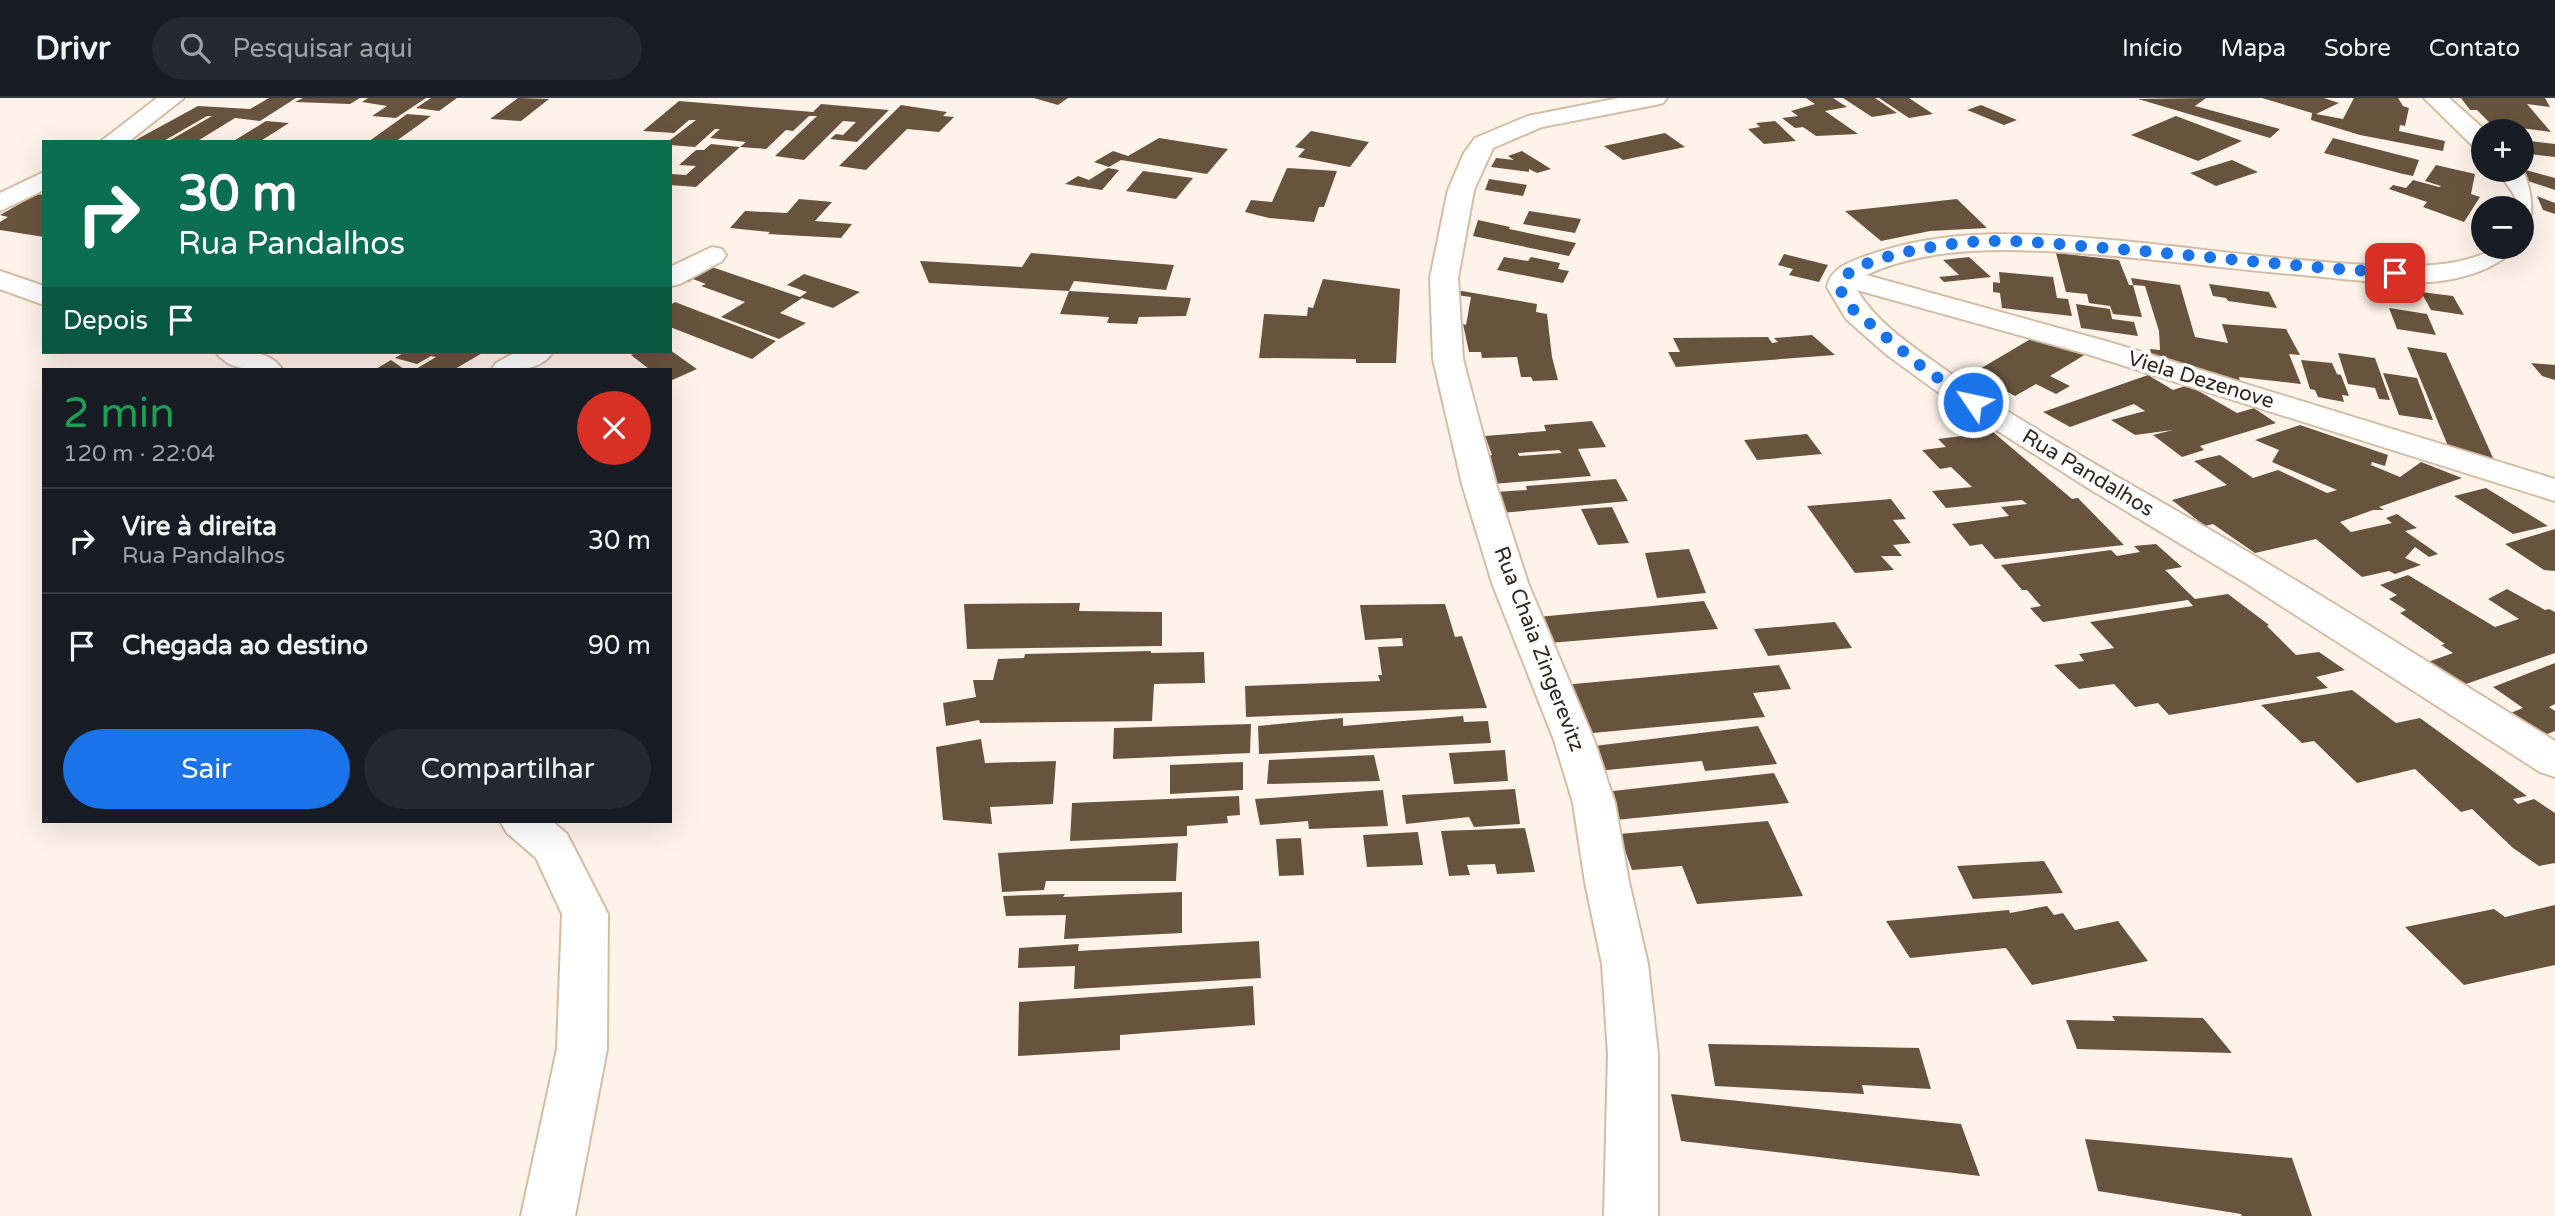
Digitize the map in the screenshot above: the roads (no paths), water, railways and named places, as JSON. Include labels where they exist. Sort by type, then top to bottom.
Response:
[{"type":"street","points":[[115,140],[172,98]]},
{"type":"street","name":"Rua Chaia Zingerevitz","points":[[1631,1216],[1632,1041],[1625,964],[1607,883],[1594,803],[1574,740],[1510,583],[1479,484],[1448,359],[1444,278],[1461,190],[1476,153],[1484,143],[1536,121],[1655,98]]},
{"type":"street","points":[[2436,98],[2471,131]]},
{"type":"street","points":[[0,203],[42,181]]},
{"type":"street","points":[[1844,278],[1856,269],[1894,255],[1950,243],[1982,241],[2065,245],[2305,267],[2422,274],[2476,266],[2495,259]]},
{"type":"street","points":[[672,277],[712,255]]},
{"type":"street","name":"Viela Dezenove","points":[[1844,278],[2098,348],[2555,490]]},
{"type":"street","name":"Rua Pandalhos","points":[[1844,278],[1840,285],[1850,307],[1888,341],[1942,382],[2065,461],[2374,645],[2555,761]]},
{"type":"street","points":[[0,279],[42,295]]},
{"type":"street","points":[[235,354],[265,368]]},
{"type":"street","points":[[509,368],[534,354]]},
{"type":"street","points":[[524,823],[552,846],[585,914],[582,1049],[548,1216]]}]
